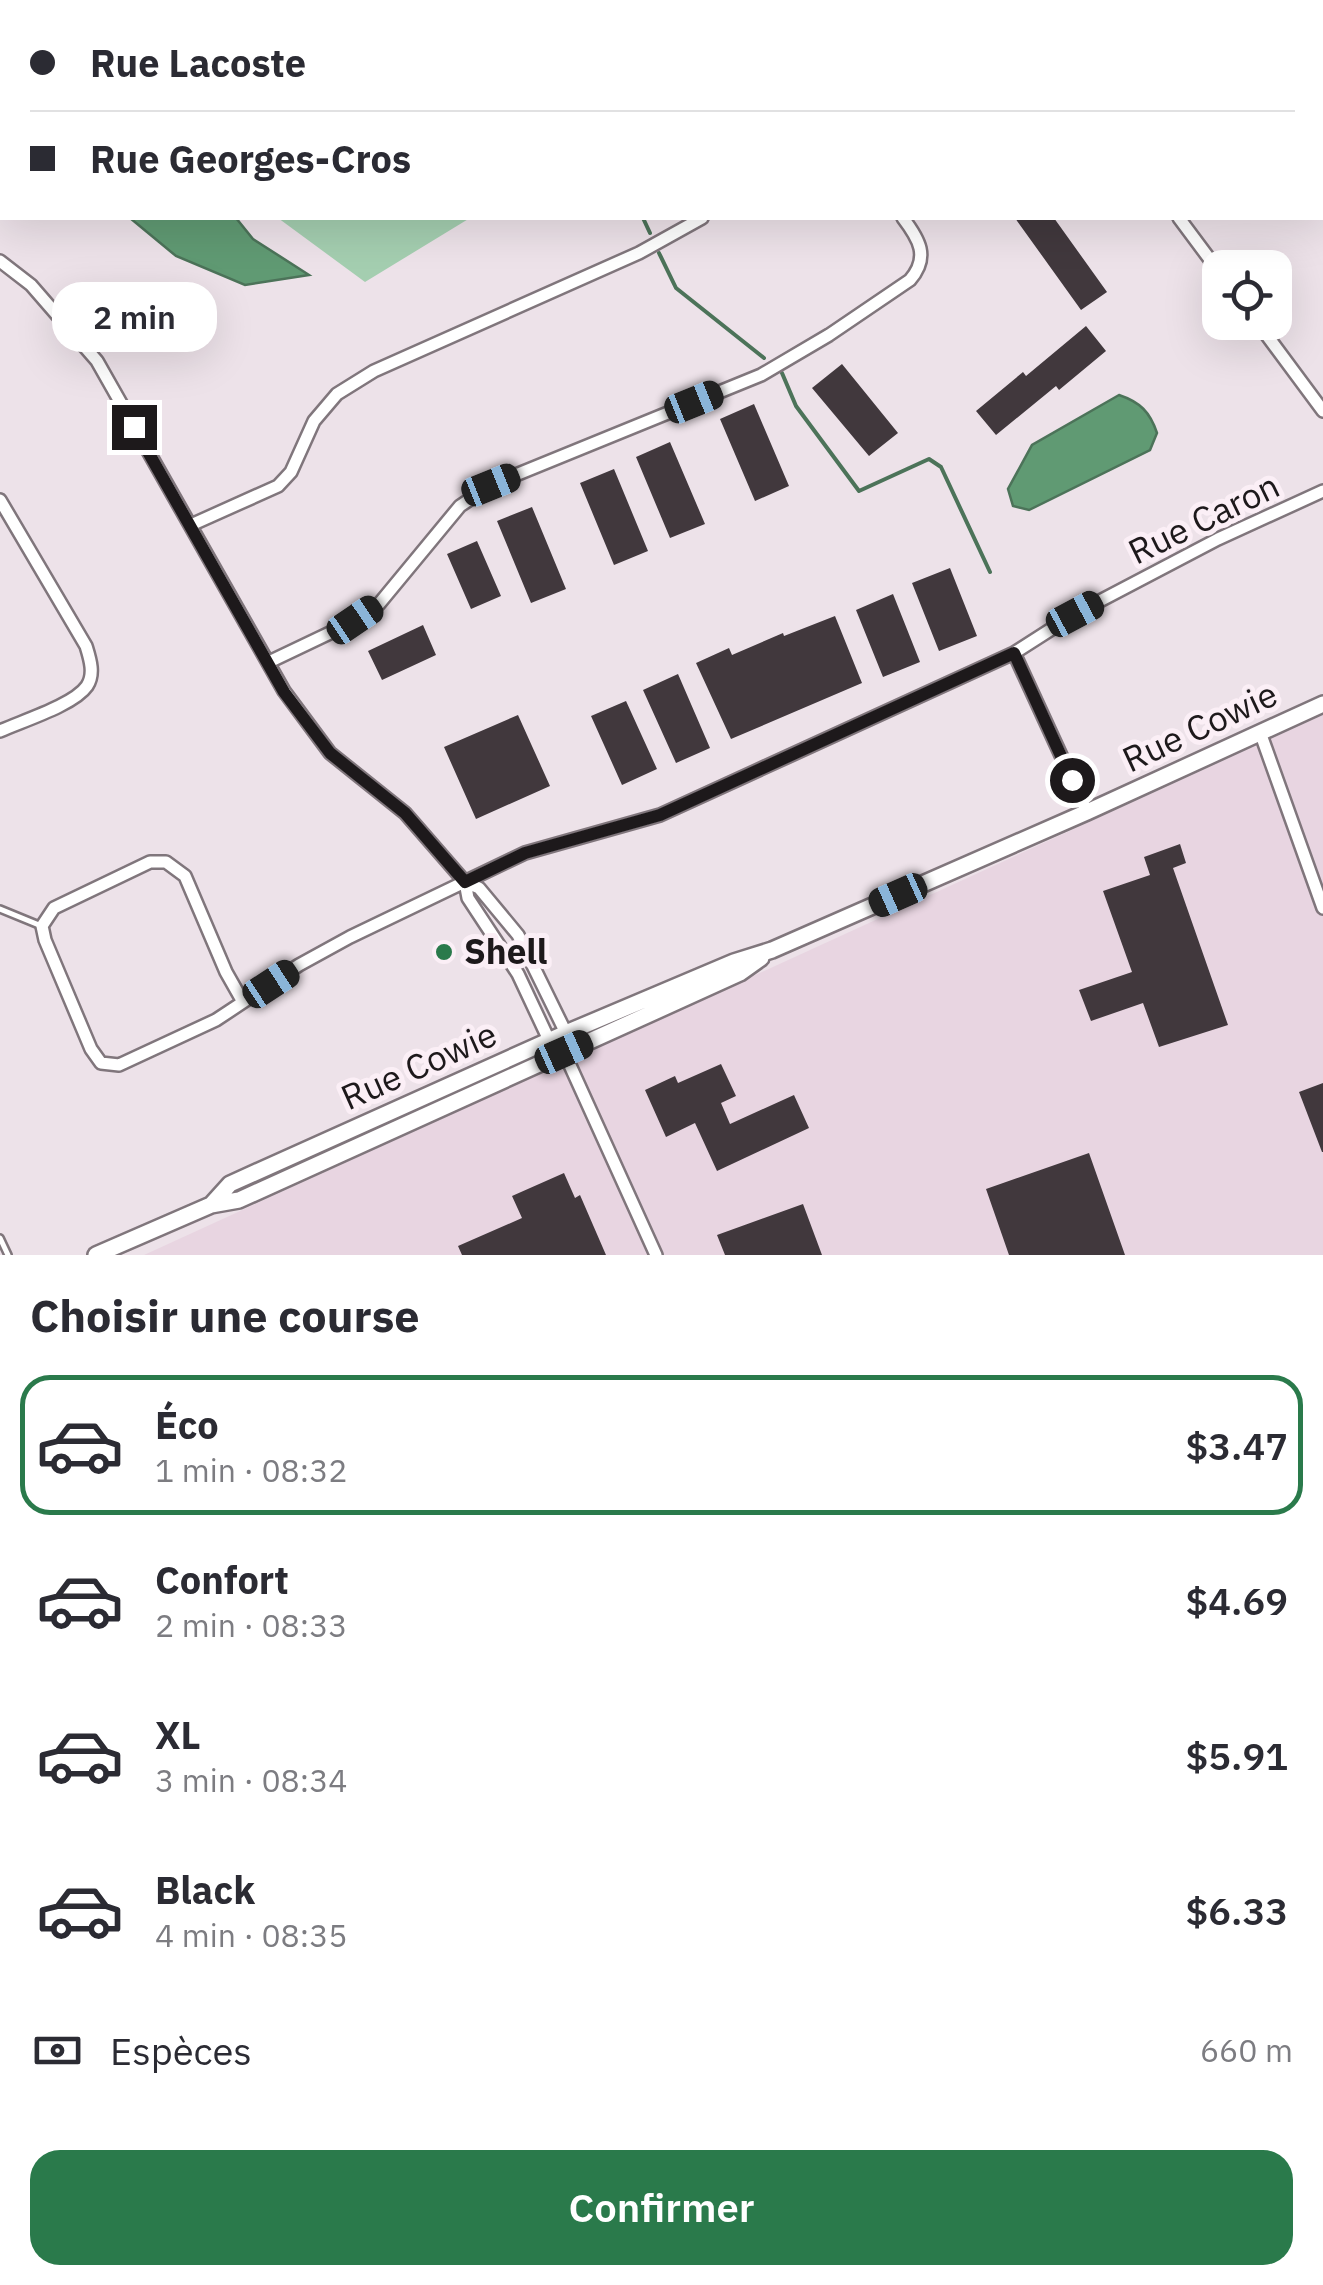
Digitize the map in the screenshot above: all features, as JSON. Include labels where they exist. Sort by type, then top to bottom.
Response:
[{"type":"main road","name":"Rue Cowie","points":[[211,1205],[230,1184],[566,1032],[772,950],[1323,704]]},
{"type":"main road","name":"Rue Cowie","points":[[96,1255],[211,1205],[239,1200],[740,972],[772,950]]},
{"type":"street","points":[[191,525],[278,486],[291,472],[314,421],[336,394],[361,378],[639,253],[698,220]]},
{"type":"street","points":[[269,662],[379,604],[460,506],[491,485],[761,375],[910,280],[920,269],[922,256],[920,240],[905,220]]},
{"type":"street","points":[[1180,220],[1202,250]]},
{"type":"street","points":[[1,262],[31,285],[97,362],[284,692],[330,753],[405,813],[465,882],[480,888],[518,935],[566,1032],[564,1052]]},
{"type":"street","points":[[1270,340],[1323,411]]},
{"type":"street","name":"Rue Caron","points":[[42,926],[91,1049],[101,1064],[119,1064],[216,1020],[350,937],[525,853],[660,815],[1014,653],[1075,614],[1218,539],[1323,491]]},
{"type":"street","points":[[0,500],[86,646],[92,668],[88,684],[74,698],[0,731]]},
{"type":"street","points":[[1014,653],[1087,812]]},
{"type":"street","points":[[1260,732],[1323,908]]},
{"type":"street","points":[[42,926],[54,908],[150,862],[166,862],[184,876],[243,1002]]},
{"type":"street","points":[[465,882],[468,898],[509,960],[549,1040],[564,1052],[656,1255]]},
{"type":"street","points":[[509,960],[525,950]]},
{"type":"lane","points":[[0,909],[42,926]]},
{"type":"lane","points":[[0,1238],[8,1255]]},
{"type":"shaded area","points":[[132,220],[238,220],[253,239],[309,275],[245,285],[176,256]]},
{"type":"shaded area","points":[[281,220],[467,220],[365,282]]},
{"type":"shaded area","points":[[1119,395],[1133,401],[1151,419],[1157,433],[1150,450],[1029,510],[1013,506],[1008,489],[1032,445]]},
{"type":"shaded area","points":[[1323,715],[1323,1255],[144,1255]]},
{"type":"building","points":[[1016,220],[1055,220],[1107,292],[1081,310]]},
{"type":"building","points":[[1086,326],[1106,351],[996,435],[976,411]]},
{"type":"building","points":[[842,364],[898,433],[869,456],[812,388]]},
{"type":"building","points":[[754,404],[789,486],[755,501],[720,419]]},
{"type":"building","points":[[670,442],[705,524],[670,538],[636,457]]},
{"type":"building","points":[[614,469],[648,551],[614,565],[580,483]]},
{"type":"building","points":[[532,507],[566,589],[531,603],[497,521]]},
{"type":"building","points":[[477,541],[501,596],[471,609],[447,554]]},
{"type":"building","points":[[950,568],[977,636],[939,651],[912,583]]},
{"type":"building","points":[[893,594],[920,662],[883,677],[856,610]]},
{"type":"building","points":[[835,616],[862,683],[731,739],[696,663],[729,648],[732,655]]},
{"type":"building","points":[[423,625],[436,655],[382,680],[368,651]]},
{"type":"building","points":[[678,674],[710,748],[676,763],[643,690]]},
{"type":"building","points":[[626,701],[657,769],[622,785],[591,716]]},
{"type":"building","points":[[518,715],[550,786],[476,819],[444,747]]},
{"type":"building","points":[[1180,844],[1186,863],[1173,868],[1228,1025],[1159,1047],[1143,1003],[1091,1021],[1079,990],[1132,972],[1103,891],[1150,875],[1144,857]]},
{"type":"building","points":[[721,1064],[736,1096],[721,1103],[730,1124],[794,1095],[809,1128],[717,1171],[695,1123],[666,1137],[645,1090],[675,1076],[678,1083]]},
{"type":"building","points":[[1323,1083],[1323,1152],[1322,1152],[1299,1092]]},
{"type":"building","points":[[1089,1153],[1125,1255],[1009,1255],[986,1189]]},
{"type":"building","points":[[564,1173],[575,1198],[580,1195],[606,1255],[462,1255],[458,1246],[522,1218],[512,1196]]},
{"type":"building","points":[[803,1204],[822,1255],[725,1255],[717,1235]]},
{"type":"waterway","points":[[644,220],[650,233]]},
{"type":"waterway","points":[[659,253],[676,288],[764,358]]},
{"type":"waterway","points":[[782,373],[796,406],[859,491],[929,459],[941,467],[990,572]]},
{"type":"place","name":"Shell","points":[[444,952]]},
{"type":"route","points":[[134,427],[307,726],[330,753],[405,813],[465,882],[525,853],[660,815],[1014,653],[1072,780]]}]
